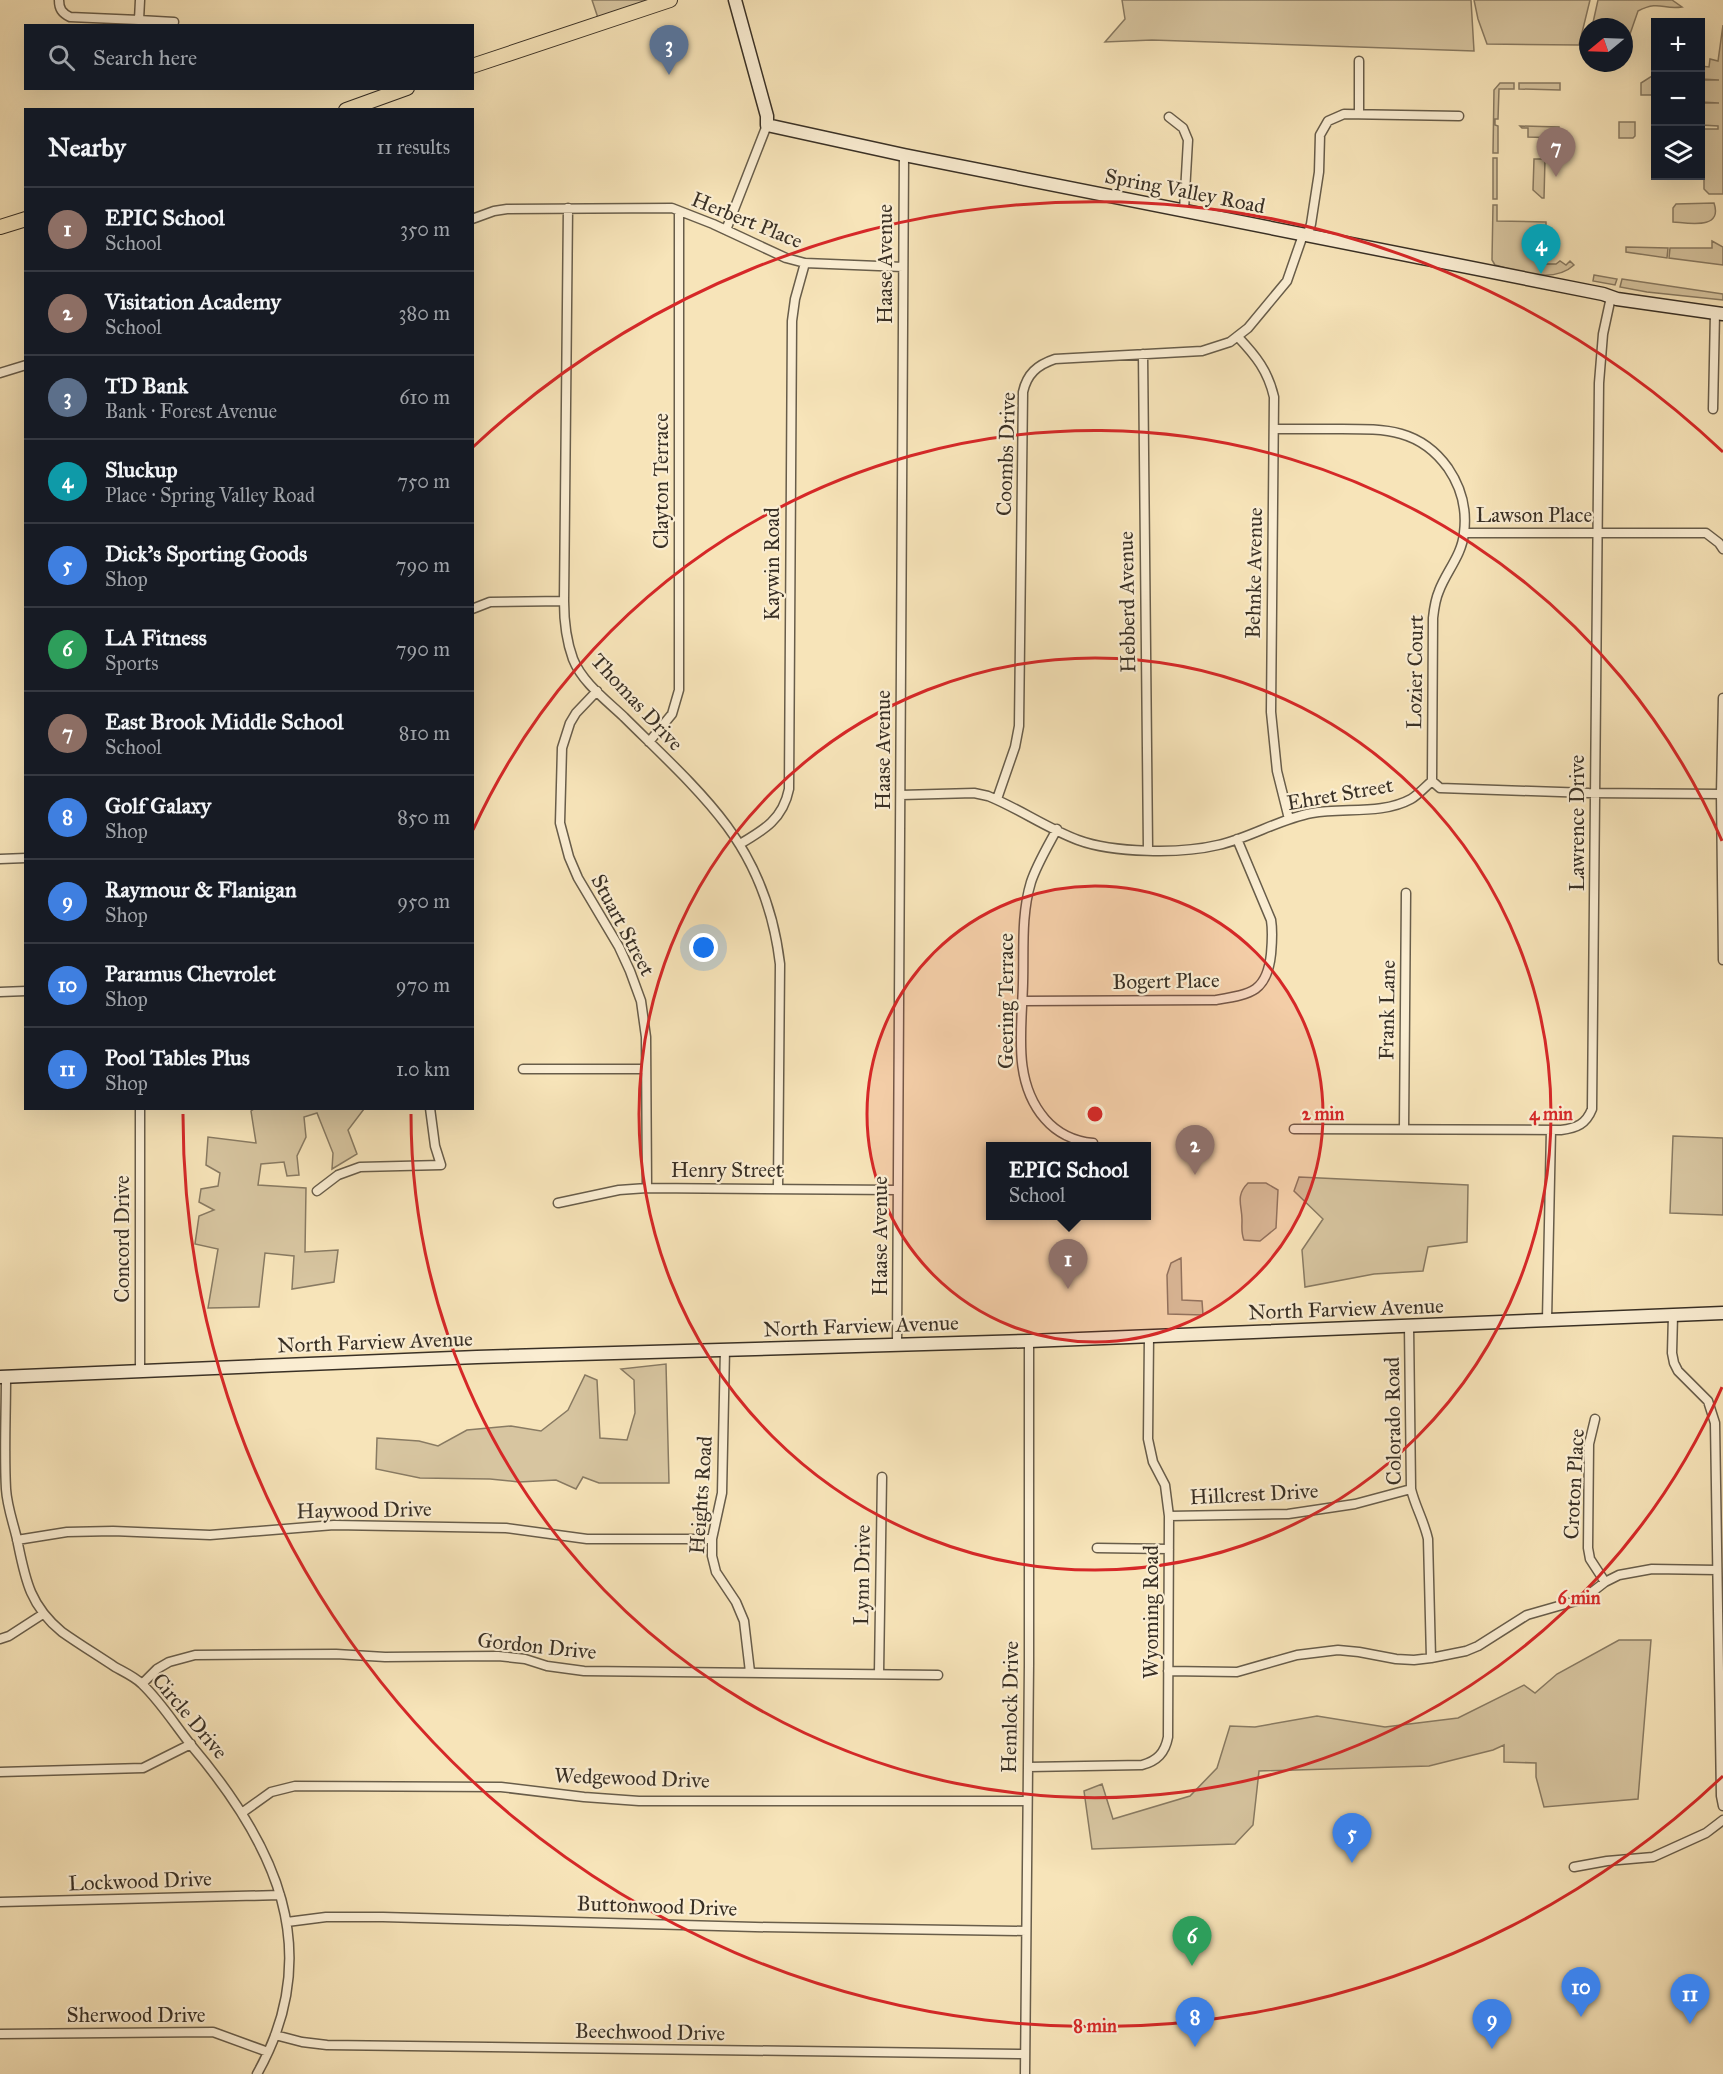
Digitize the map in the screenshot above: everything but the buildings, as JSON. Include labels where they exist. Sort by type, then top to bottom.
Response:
[{"type":"main road","points":[[474,65],[670,0]]},
{"type":"main road","points":[[354,108],[402,90]]},
{"type":"main road","points":[[0,227],[24,220]]},
{"type":"street","points":[[59,0],[59,8],[63,14],[70,17],[174,22]]},
{"type":"street","points":[[139,20],[140,0]]},
{"type":"street","points":[[726,230],[767,125],[767,116],[735,0]]},
{"type":"street","points":[[1359,61],[1359,114]]},
{"type":"street","name":"Coombs Drive","points":[[997,799],[1016,747],[1019,726],[1023,392],[1025,383],[1037,367],[1055,359],[1202,351],[1216,348],[1238,337],[1263,312],[1287,281],[1311,224],[1319,172],[1320,135],[1328,122],[1344,114],[1459,116]]},
{"type":"street","points":[[1168,117],[1183,128],[1188,140],[1184,210]]},
{"type":"street","name":"Spring Valley Road","points":[[767,125],[904,155],[1643,304],[1719,314]]},
{"type":"street","name":"Haase Avenue","points":[[897,1344],[904,155]]},
{"type":"street","name":"Herbert Place","points":[[474,218],[507,208],[672,208],[786,258],[805,263],[903,267]]},
{"type":"street","name":"Thomas Drive","points":[[568,208],[564,601],[567,639],[573,661],[584,677],[716,812],[740,844],[766,896],[777,940],[780,964],[778,1189]]},
{"type":"street","name":"Clayton Terrace","points":[[649,742],[672,714],[679,690],[679,211]]},
{"type":"street","name":"Kaywin Road","points":[[740,844],[775,821],[782,812],[789,789],[792,321],[795,299],[805,263]]},
{"type":"street","name":"Lawrence Drive","points":[[1294,1129],[1551,1130],[1578,1127],[1585,1123],[1592,1109],[1600,359],[1611,297]]},
{"type":"street","points":[[1713,409],[1719,314]]},
{"type":"street","name":"Behnke Avenue","points":[[1238,337],[1257,357],[1271,382],[1274,397],[1270,712],[1277,771],[1289,819]]},
{"type":"street","name":"Hebberd Avenue","points":[[1143,354],[1148,849]]},
{"type":"street","points":[[0,373],[24,366]]},
{"type":"street","name":"Lawson Place","points":[[1274,429],[1390,430],[1420,441],[1443,461],[1452,475],[1463,502],[1464,533],[1707,533],[1723,549]]},
{"type":"street","name":"Lozier Court","points":[[1431,781],[1432,618],[1438,592],[1460,551],[1464,533]]},
{"type":"street","points":[[474,608],[490,602],[564,601]]},
{"type":"street","name":"Stuart Street","points":[[597,691],[576,713],[570,723],[562,748],[560,823],[569,857],[578,878],[619,947],[637,991],[646,1036],[647,1188]]},
{"type":"street","points":[[1723,699],[1721,794],[1723,960]]},
{"type":"street","points":[[1431,781],[1440,788],[1721,794]]},
{"type":"street","name":"Ehret Street","points":[[901,795],[974,793],[997,799],[1076,839],[1101,847],[1199,848],[1237,839],[1289,819],[1320,812],[1394,805],[1412,798],[1431,781]]},
{"type":"street","name":"Geering Terrace","points":[[1057,829],[1037,867],[1024,918],[1021,1060],[1026,1086],[1040,1112],[1067,1137],[1089,1142]]},
{"type":"street","name":"Bogert Place","points":[[1022,1001],[1216,1000],[1230,998],[1260,986],[1269,971],[1273,932],[1271,920],[1237,839]]},
{"type":"street","points":[[0,859],[24,858]]},
{"type":"street","name":"Frank Lane","points":[[1404,1129],[1406,893]]},
{"type":"street","points":[[0,992],[24,992]]},
{"type":"street","points":[[523,1069],[646,1069]]},
{"type":"street","name":"Concord Drive","points":[[140,1110],[140,1370]]},
{"type":"street","points":[[317,1191],[338,1175],[360,1167],[441,1165],[435,1146],[430,1110]]},
{"type":"street","points":[[1547,1320],[1551,1130]]},
{"type":"street","name":"Henry Street","points":[[558,1203],[619,1190],[647,1188],[898,1191]]},
{"type":"street","name":"North Farview Avenue","points":[[3,1377],[725,1349],[1029,1341],[1723,1313]]},
{"type":"street","points":[[1673,1315],[1674,1363],[1678,1371],[1708,1401],[1715,1423],[1720,1796],[1723,1806]]},
{"type":"street","name":"Colorado Road","points":[[1409,1326],[1411,1489],[1428,1539],[1431,1658]]},
{"type":"street","name":"Wyoming Road","points":[[1028,1767],[1142,1765],[1156,1759],[1162,1753],[1168,1737],[1169,1516],[1165,1485],[1153,1462],[1148,1440],[1149,1336]]},
{"type":"street","name":"Hemlock Drive","points":[[1025,2074],[1029,1341]]},
{"type":"street","name":"Heights Road","points":[[725,1349],[722,1493],[712,1539],[712,1556],[716,1572],[736,1602],[744,1621],[750,1672]]},
{"type":"street","name":"Circle Drive","points":[[3,1377],[5,1511],[17,1540],[29,1591],[43,1614],[62,1632],[142,1684],[225,1786],[243,1812],[256,1835],[280,1895],[287,1922],[289,1976],[275,2035],[257,2074]]},
{"type":"street","name":"Croton Place","points":[[1595,1419],[1589,1444],[1588,1548],[1590,1559],[1605,1582]]},
{"type":"street","name":"Lynn Drive","points":[[879,1673],[882,1477]]},
{"type":"street","name":"Hillcrest Drive","points":[[1169,1516],[1288,1514],[1355,1504],[1411,1489]]},
{"type":"street","name":"Haywood Drive","points":[[17,1540],[67,1533],[113,1531],[210,1535],[334,1525],[507,1528],[587,1539],[712,1539]]},
{"type":"street","points":[[1097,1548],[1169,1549]]},
{"type":"street","points":[[1168,1671],[1237,1672],[1297,1655],[1338,1650],[1396,1659],[1431,1658],[1466,1651],[1478,1646],[1527,1615],[1576,1601],[1619,1575],[1652,1569],[1717,1570]]},
{"type":"street","points":[[0,1639],[9,1636],[43,1614]]},
{"type":"street","name":"Gordon Drive","points":[[142,1684],[157,1669],[169,1662],[195,1655],[498,1656],[584,1671],[938,1675]]},
{"type":"street","points":[[0,1772],[143,1768],[191,1744]]},
{"type":"street","name":"Wedgewood Drive","points":[[243,1812],[271,1792],[295,1786],[501,1787],[639,1801],[1027,1801]]},
{"type":"street","points":[[1574,1868],[1607,1861],[1653,1857],[1706,1833],[1723,1820]]},
{"type":"street","name":"Lockwood Drive","points":[[0,1902],[280,1895]]},
{"type":"street","name":"Buttonwood Drive","points":[[287,1922],[326,1917],[383,1917],[755,1927],[1026,1931]]},
{"type":"street","name":"Sherwood Drive","points":[[0,2034],[213,2032],[268,2052]]},
{"type":"street","name":"Beechwood Drive","points":[[275,2035],[327,2045],[1025,2054]]},
{"type":"shaded area","points":[[592,0],[670,0],[600,24]]},
{"type":"shaded area","points":[[1122,0],[1471,0],[1474,51],[1152,40],[1105,42],[1125,19]]},
{"type":"shaded area","points":[[1474,0],[1590,0],[1586,18],[1579,18],[1579,45],[1487,44]]},
{"type":"shaded area","points":[[1598,0],[1672,0],[1682,7],[1651,6],[1645,8],[1638,11],[1633,25],[1633,18],[1594,18]]},
{"type":"shaded area","points":[[1723,25],[1723,194],[1709,194],[1704,189],[1705,129],[1718,129],[1718,126],[1705,125],[1705,103],[1719,103],[1705,102],[1705,80],[1719,80],[1705,79],[1705,66],[1709,67],[1710,59],[1718,61]]},
{"type":"shaded area","points":[[1651,77],[1651,95],[1641,95],[1641,83]]},
{"type":"shaded area","points":[[1500,83],[1514,83],[1514,89],[1499,89],[1498,119],[1495,119],[1495,125],[1498,126],[1498,153],[1493,153],[1494,90]]},
{"type":"shaded area","points":[[1519,83],[1560,83],[1560,90],[1519,89]]},
{"type":"shaded area","points":[[1619,122],[1635,122],[1633,138],[1619,138]]},
{"type":"shaded area","points":[[1520,126],[1559,127],[1558,138],[1528,137],[1528,128]]},
{"type":"shaded area","points":[[1493,158],[1497,158],[1497,199],[1493,199]]},
{"type":"shaded area","points":[[1534,159],[1545,159],[1544,198],[1533,190]]},
{"type":"shaded area","points":[[1714,203],[1714,218],[1709,221],[1695,224],[1673,222],[1673,208],[1676,204]]},
{"type":"shaded area","points":[[1493,205],[1497,205],[1497,221],[1546,222],[1546,233],[1540,233],[1540,264],[1556,264],[1560,261],[1566,265],[1570,261],[1574,265],[1557,274],[1536,275],[1495,265],[1492,260]]},
{"type":"shaded area","points":[[1712,241],[1723,247],[1723,265],[1669,258],[1670,248],[1712,248]]},
{"type":"shaded area","points":[[1626,247],[1668,248],[1667,258],[1626,252]]},
{"type":"shaded area","points":[[1594,275],[1617,279],[1615,285],[1593,281]]},
{"type":"shaded area","points":[[1622,279],[1723,294],[1723,300],[1620,287]]},
{"type":"shaded area","points":[[363,1110],[348,1130],[357,1154],[332,1169],[333,1153],[317,1113],[304,1117],[306,1137],[297,1156],[299,1175],[287,1176],[284,1162],[261,1164],[258,1185],[306,1188],[305,1252],[338,1250],[334,1282],[292,1289],[294,1256],[265,1253],[259,1307],[208,1308],[218,1249],[195,1244],[199,1216],[214,1210],[199,1202],[201,1189],[218,1186],[220,1173],[206,1165],[208,1137],[256,1143],[251,1111]]},
{"type":"shaded area","points":[[1673,1136],[1723,1138],[1723,1215],[1670,1213]]},
{"type":"shaded area","points":[[1299,1177],[1468,1185],[1467,1242],[1428,1247],[1423,1271],[1374,1274],[1305,1287],[1302,1250],[1323,1219],[1294,1191]]},
{"type":"shaded area","points":[[1248,1183],[1266,1183],[1278,1190],[1276,1228],[1260,1241],[1244,1240],[1242,1235],[1240,1196]]},
{"type":"shaded area","points":[[1181,1258],[1182,1300],[1202,1301],[1203,1315],[1168,1314],[1167,1275],[1171,1263]]},
{"type":"shaded area","points":[[666,1364],[669,1483],[599,1483],[583,1477],[576,1489],[556,1480],[519,1482],[490,1479],[420,1478],[376,1469],[377,1438],[419,1441],[438,1446],[467,1430],[511,1426],[541,1431],[568,1410],[585,1375],[597,1380],[600,1438],[627,1440],[635,1413],[634,1380],[621,1369]]},
{"type":"shaded area","points":[[1619,1640],[1651,1640],[1638,1799],[1544,1807],[1536,1777],[1536,1763],[1504,1762],[1504,1745],[1493,1750],[1429,1766],[1259,1771],[1253,1825],[1235,1844],[1092,1849],[1084,1791],[1102,1784],[1113,1819],[1190,1796],[1217,1768],[1230,1726],[1255,1727],[1317,1716],[1385,1727],[1458,1718],[1524,1685],[1535,1693],[1557,1674]]},
{"type":"place","name":"TD Bank","points":[[669,75]]},
{"type":"place","name":"East Brook Middle School","points":[[1556,177]]},
{"type":"place","name":"Sluckup","points":[[1541,274]]},
{"type":"place","name":"Visitation Academy","points":[[1195,1175]]},
{"type":"place","name":"EPIC School","points":[[1068,1289]]},
{"type":"place","name":"Dick's Sporting Goods","points":[[1352,1863]]},
{"type":"place","name":"LA Fitness","points":[[1192,1966]]},
{"type":"place","name":"Paramus Chevrolet","points":[[1581,2017]]},
{"type":"place","name":"Pool Tables Plus","points":[[1690,2024]]},
{"type":"place","name":"Golf Galaxy","points":[[1195,2047]]},
{"type":"place","name":"Raymour & Flanigan","points":[[1492,2049]]}]
